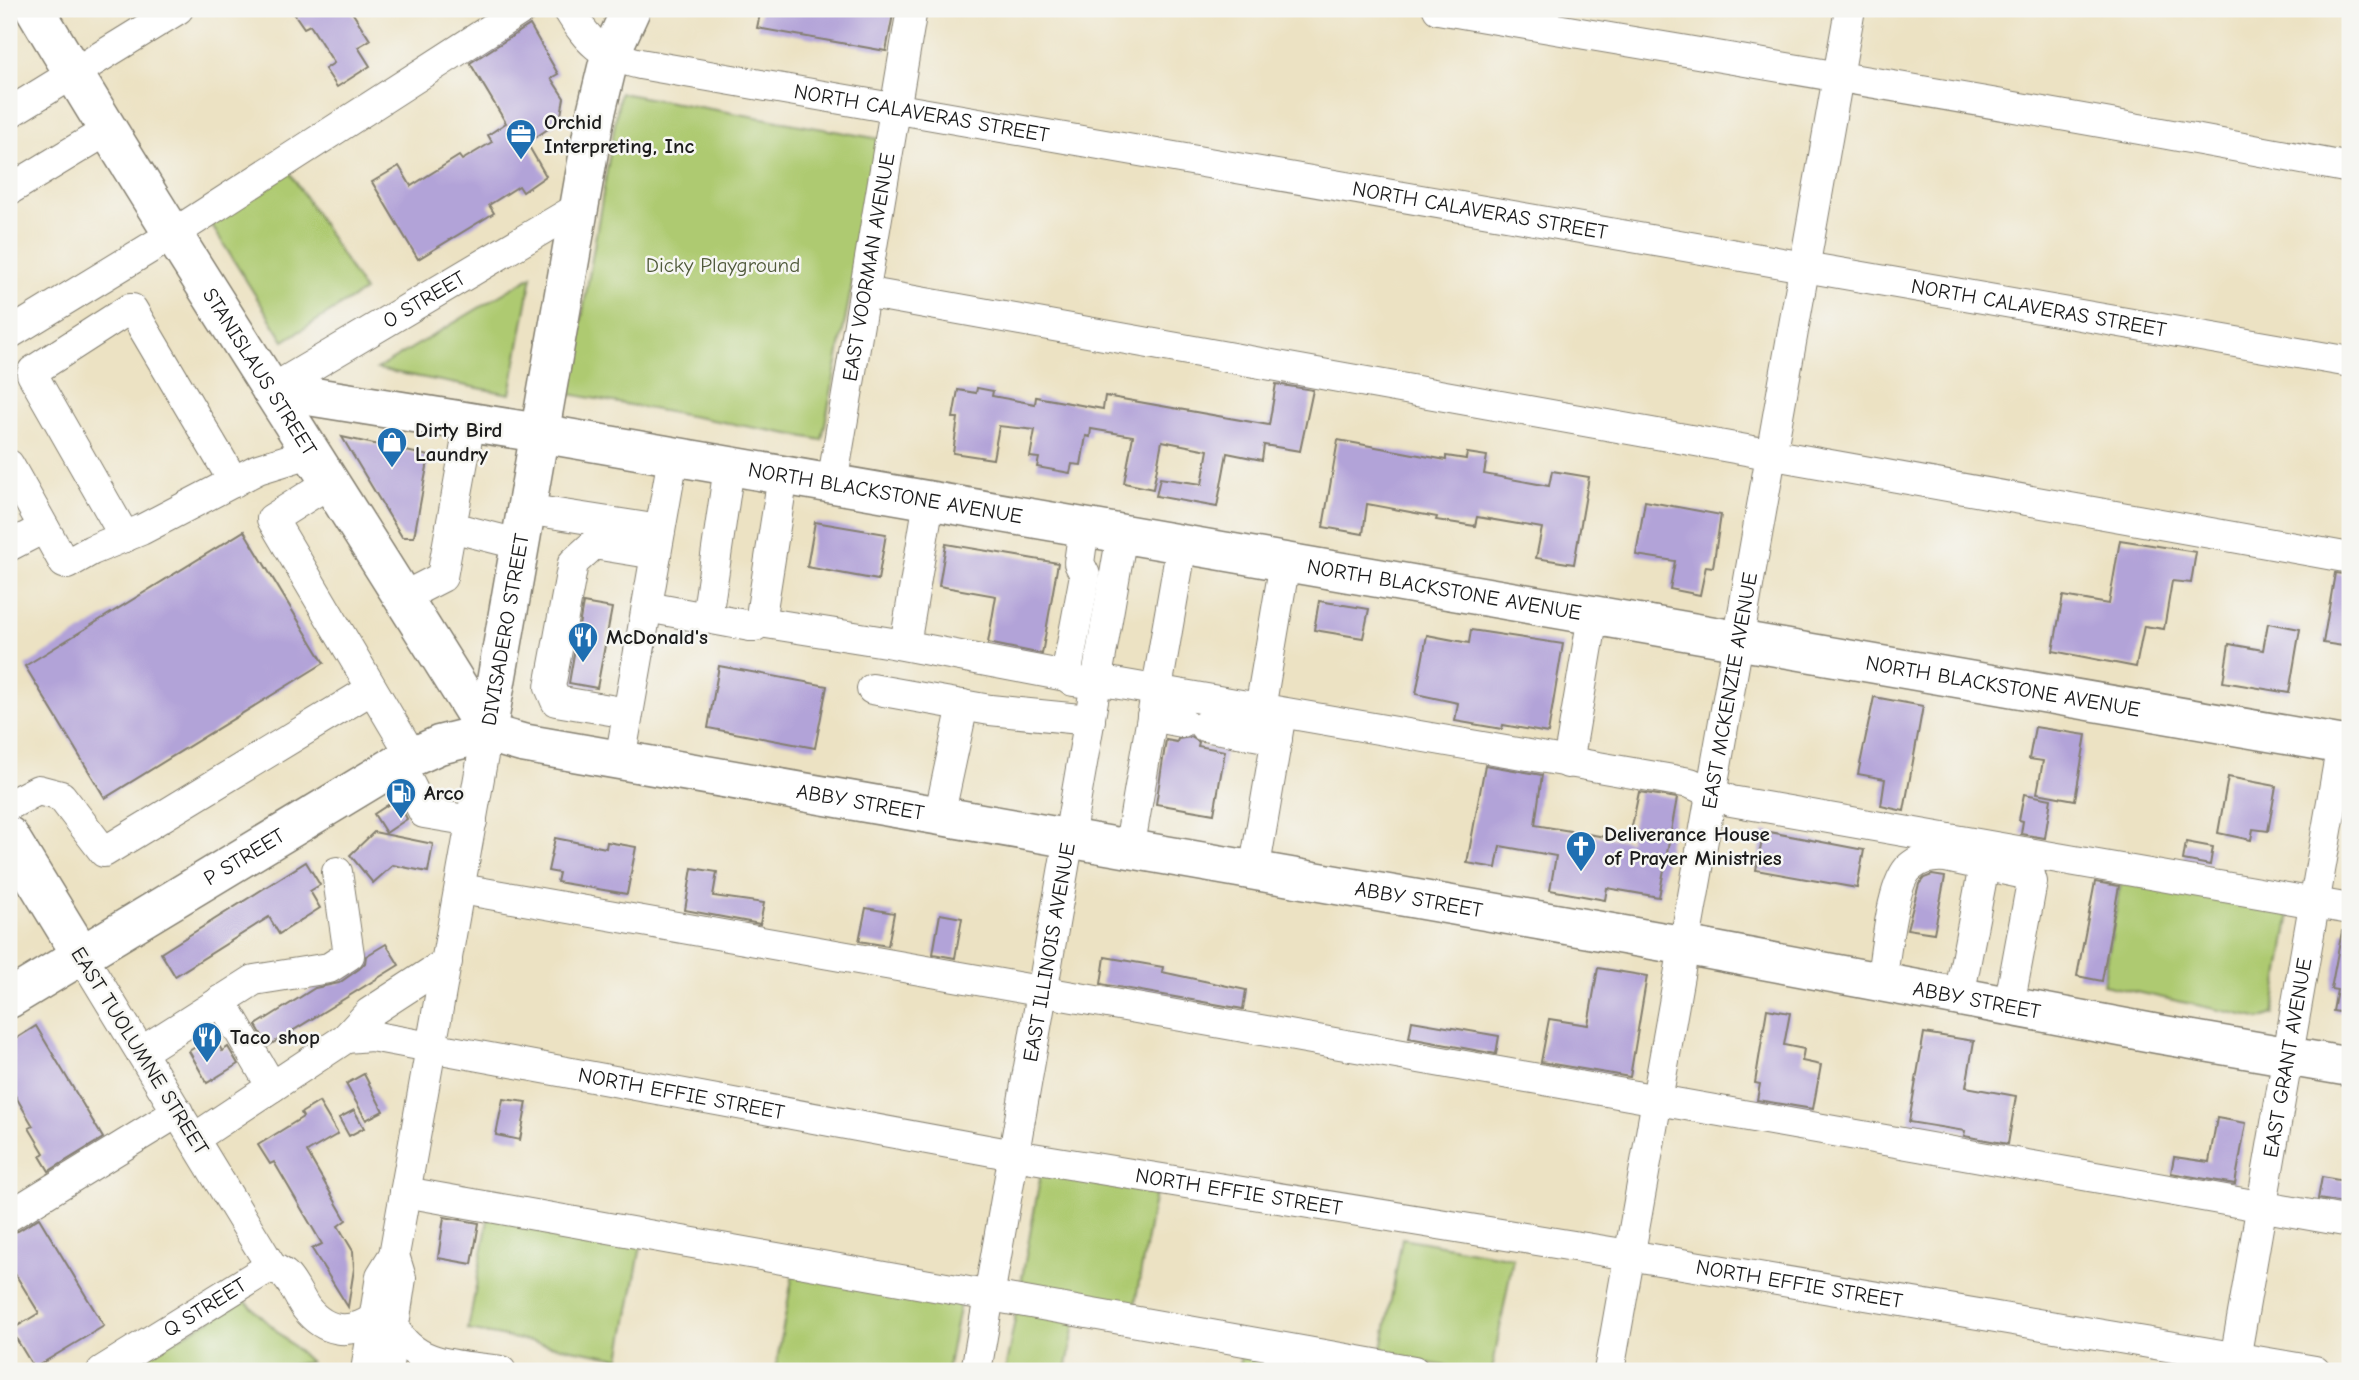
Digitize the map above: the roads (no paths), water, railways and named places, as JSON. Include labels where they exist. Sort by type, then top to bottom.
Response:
[{"type":"main road","name":"STANISLAUS STREET","points":[[35,9],[319,468],[487,733]]},
{"type":"main road","name":"DIVISADERO STREET","points":[[487,733],[595,117],[610,55],[631,9]]},
{"type":"main road","name":"NORTH BLACKSTONE AVENUE","points":[[271,390],[539,433],[2346,745]]},
{"type":"main road","name":"P STREET","points":[[9,999],[406,760],[452,741],[487,733]]},
{"type":"main road","name":"ABBY STREET","points":[[487,733],[522,743],[2350,1067]]},
{"type":"main road","name":"EAST TUOLUMNE STREET","points":[[9,836],[81,954]]},
{"type":"street","points":[[9,113],[178,9]]},
{"type":"street","points":[[9,334],[173,234],[522,9]]},
{"type":"street","points":[[568,9],[585,37],[610,55]]},
{"type":"street","name":"EAST VOORMAN AVENUE","points":[[832,484],[912,9]]},
{"type":"street","points":[[1438,9],[2035,110],[2350,168]]},
{"type":"street","name":"EAST MCKENZIE AVENUE","points":[[1609,1371],[1850,9]]},
{"type":"street","name":"NORTH CALAVERAS STREET","points":[[610,55],[640,64],[895,110],[2350,362]]},
{"type":"street","points":[[9,190],[108,130]]},
{"type":"street","name":"O STREET","points":[[271,390],[578,208]]},
{"type":"street","points":[[864,292],[2350,558]]},
{"type":"street","points":[[125,537],[32,374],[129,309],[234,482]]},
{"type":"street","points":[[403,597],[442,577],[470,422]]},
{"type":"street","points":[[620,760],[673,457]]},
{"type":"street","points":[[9,464],[67,564],[258,469],[319,468]]},
{"type":"street","points":[[707,618],[729,467]]},
{"type":"street","points":[[319,468],[272,519],[372,689],[406,760],[424,813],[472,821]]},
{"type":"street","points":[[646,607],[750,626],[760,622],[782,476]]},
{"type":"street","points":[[905,645],[929,501]]},
{"type":"street","points":[[451,527],[522,526],[658,542]]},
{"type":"street","points":[[1066,676],[1085,575],[1079,563],[1084,527]]},
{"type":"street","points":[[9,546],[44,528]]},
{"type":"street","name":"EAST ILLINOIS AVENUE","points":[[976,1371],[1122,534]]},
{"type":"street","points":[[628,713],[556,701],[550,687],[573,563],[594,544],[658,542]]},
{"type":"street","points":[[1129,850],[1182,544]]},
{"type":"street","points":[[1254,872],[1273,720],[1285,562]]},
{"type":"street","points":[[1085,575],[1115,579]]},
{"type":"street","points":[[1568,762],[1593,616]]},
{"type":"street","points":[[760,622],[905,645],[1066,676],[1073,681],[1097,682],[1155,704],[1193,724],[1273,720]]},
{"type":"street","points":[[9,805],[38,790],[61,796],[104,852],[372,689]]},
{"type":"street","points":[[872,689],[962,705],[1090,720]]},
{"type":"street","points":[[1155,704],[1568,762],[1690,783],[1731,801],[2350,909]]},
{"type":"street","points":[[939,817],[962,705]]},
{"type":"street","name":"DIVISADERO STREET","points":[[373,1369],[384,1323],[381,1276],[394,1255],[487,733]]},
{"type":"street","name":"EAST GRANT AVENUE","points":[[2234,1364],[2315,903],[2346,745]]},
{"type":"street","points":[[1881,982],[1900,882],[1910,867],[1934,856],[1946,857],[2030,875],[2032,882],[2009,1006]]},
{"type":"street","points":[[1959,997],[1984,866]]},
{"type":"street","points":[[141,1052],[254,980],[329,968],[349,955],[337,872]]},
{"type":"street","points":[[461,889],[2350,1222]]},
{"type":"street","name":"EAST TUOLUMNE STREET","points":[[81,954],[271,1266],[286,1276],[307,1309],[329,1327],[353,1330],[384,1323]]},
{"type":"street","points":[[195,1138],[346,1038],[369,1013],[447,962]]},
{"type":"street","points":[[222,1000],[272,1087]]},
{"type":"street","name":"NORTH EFFIE STREET","points":[[346,1038],[371,1036],[431,1046],[1014,1155],[1629,1255],[2234,1364],[2315,1371]]},
{"type":"street","points":[[9,1216],[178,1112]]},
{"type":"street","points":[[405,1192],[1414,1371]]},
{"type":"street","name":"EAST TUOLUMNE STREET","points":[[271,1266],[271,1284],[298,1324],[317,1340],[352,1352],[373,1369]]},
{"type":"street","name":"Q STREET","points":[[102,1371],[271,1266]]},
{"type":"street","points":[[384,1323],[405,1345],[424,1357],[501,1371]]},
{"type":"place","name":"Orchid Interpreting, Inc","points":[[521,161]]},
{"type":"place","name":"Dirty Bird Laundry","points":[[392,469]]},
{"type":"place","name":"McDonald's","points":[[583,664]]},
{"type":"place","name":"Arco","points":[[401,820]]},
{"type":"place","name":"Deliverance House of Prayer Ministries","points":[[1581,873]]},
{"type":"place","name":"Taco shop","points":[[207,1064]]},
{"type":"park label","name":"Dicky Playground","points":[[723,265]]}]
